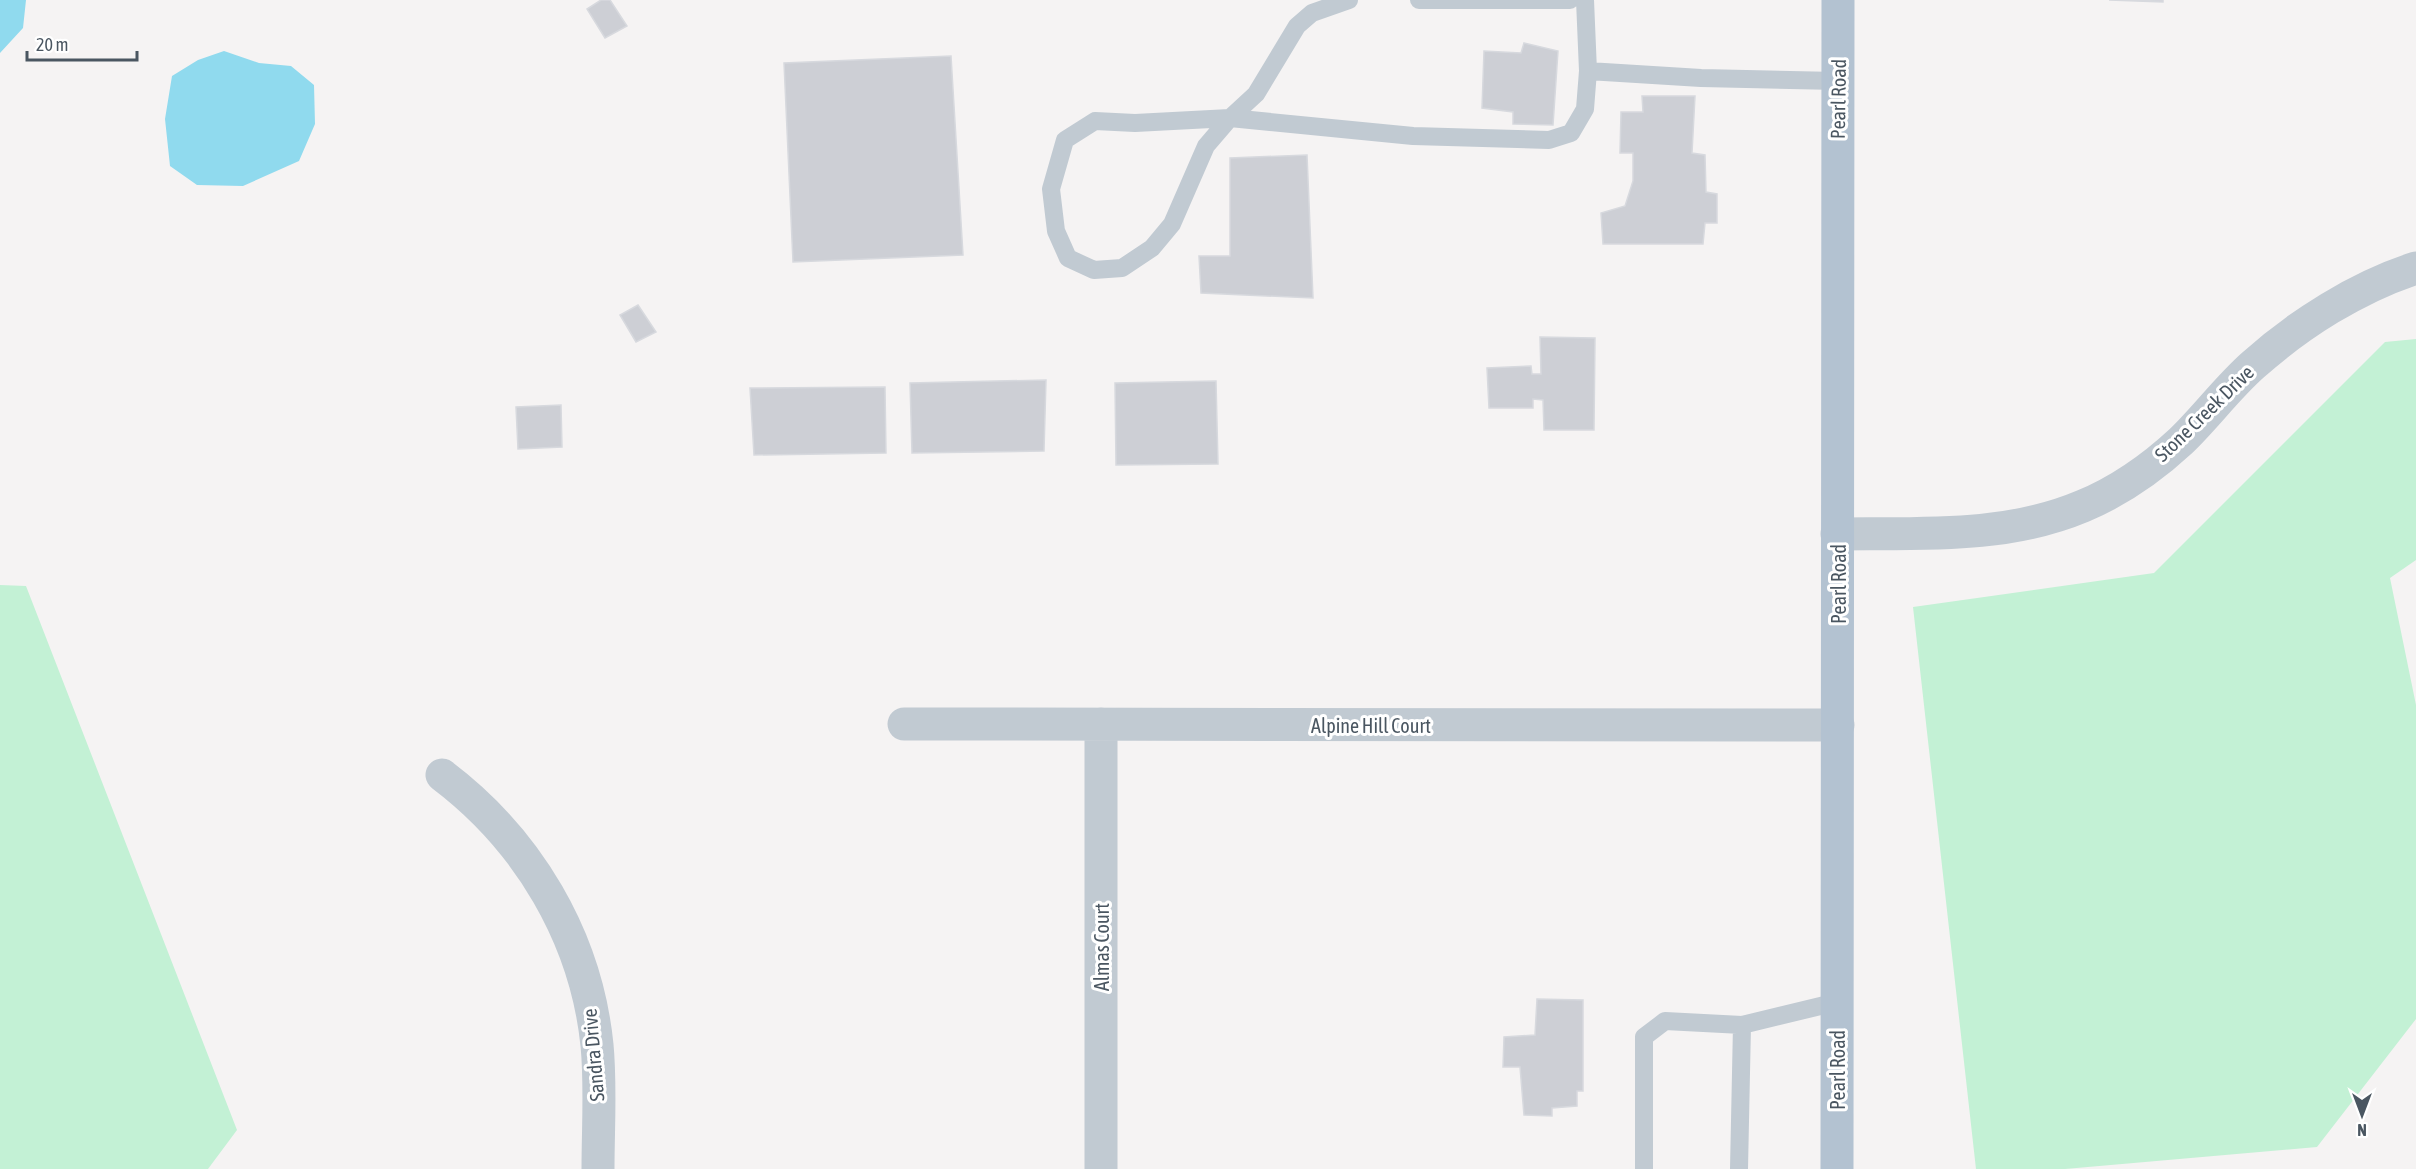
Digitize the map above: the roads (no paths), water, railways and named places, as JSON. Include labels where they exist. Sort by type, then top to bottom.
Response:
[{"type":"main road","name":"Pearl Road","points":[[1837,1169],[1838,0]]},
{"type":"street","name":"Stone Creek Drive","points":[[1837,534],[1977,532],[2029,524],[2084,506],[2135,478],[2181,441],[2252,366],[2300,328],[2352,296],[2416,268]]},
{"type":"street","name":"Alpine Hill Court","points":[[904,724],[1838,725]]},
{"type":"street","name":"Almas Court","points":[[1101,724],[1101,1169]]},
{"type":"street","name":"Sandra Drive","points":[[442,775],[506,832],[540,880],[568,932],[587,987],[597,1046],[598,1169]]},
{"type":"lane","points":[[1349,0],[1312,13],[1297,26],[1256,94],[1230,118],[1206,146],[1172,224],[1152,248],[1122,268],[1094,270],[1068,258],[1056,231],[1051,189],[1065,140],[1095,121],[1135,123],[1230,118],[1413,136],[1549,140],[1571,133],[1585,109],[1588,71],[1585,0]]},
{"type":"lane","points":[[1419,0],[1570,0]]},
{"type":"lane","points":[[1588,71],[1701,78],[1838,81]]},
{"type":"lane","points":[[1644,1169],[1644,1037],[1665,1021],[1742,1025],[1837,1002]]},
{"type":"lane","points":[[1739,1169],[1742,1025]]},
{"type":"water","points":[[0,0],[26,0],[23,28],[0,53]]},
{"type":"water","points":[[224,51],[259,63],[291,66],[314,85],[315,124],[299,161],[243,186],[197,185],[170,166],[165,119],[172,76],[198,60]]}]
